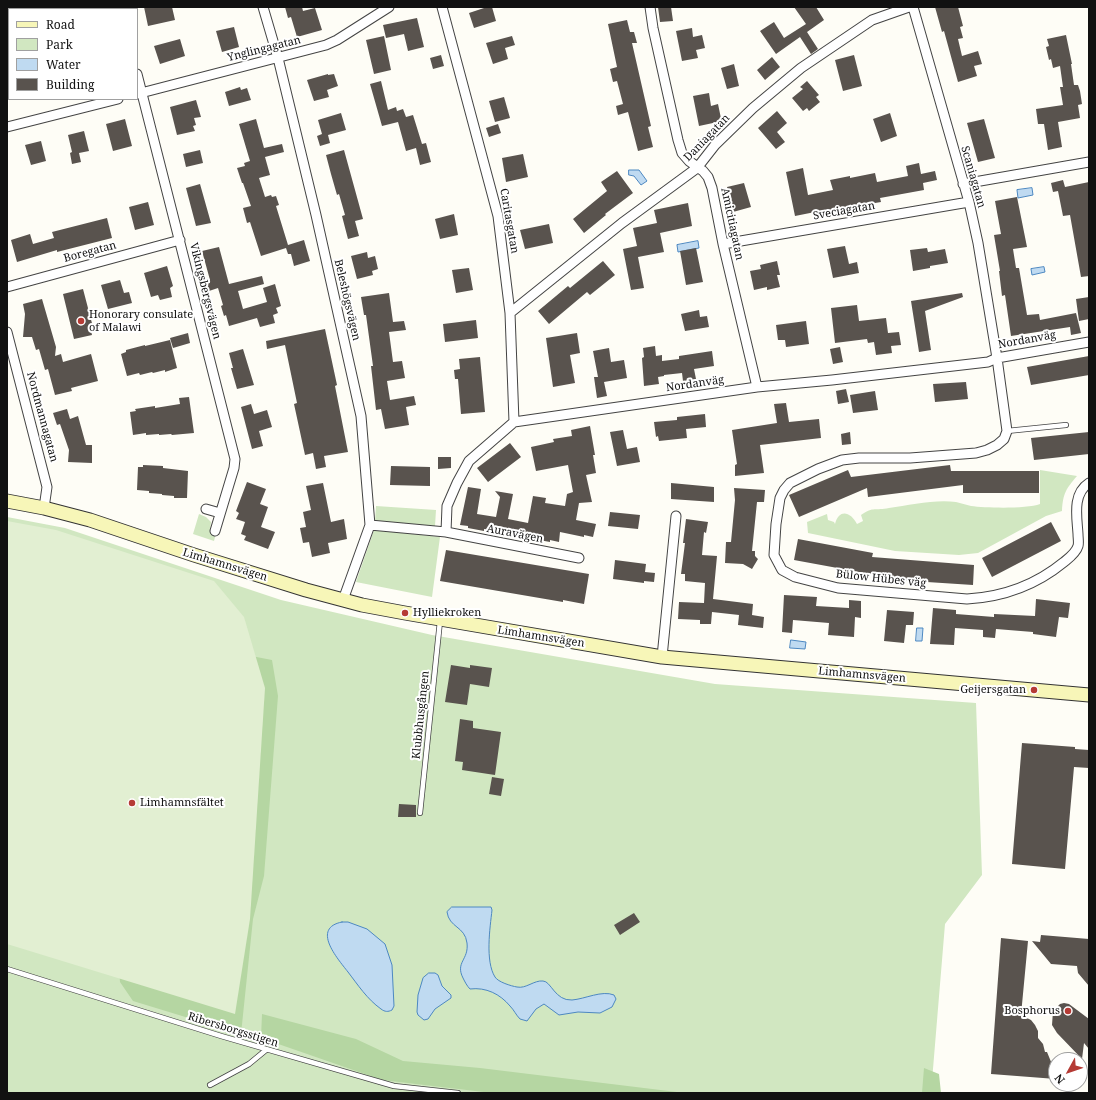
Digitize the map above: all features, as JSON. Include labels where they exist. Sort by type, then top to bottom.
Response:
[{"type":"main road","name":"Limhamnsvägen","points":[[7,501],[44,508],[90,520],[194,555],[306,590],[376,608],[662,657],[1089,695]]},
{"type":"street","name":"Beleshögsvägen","points":[[263,7],[278,58],[318,223],[361,416],[370,525],[344,600]]},
{"type":"street","name":"Ynglingagatan","points":[[140,94],[326,46],[389,7]]},
{"type":"street","name":"Caritasgatan","points":[[442,7],[498,216],[510,313],[514,422]]},
{"type":"street","name":"Amicitiagatan","points":[[650,7],[653,28],[682,153],[697,168],[703,171],[708,177],[712,188],[723,244],[757,387]]},
{"type":"street","name":"Daniagatan","points":[[510,313],[622,222],[697,168],[715,145],[753,108],[800,68],[872,20],[909,7]]},
{"type":"street","name":"Scaniagatan","points":[[914,7],[969,202],[978,243],[996,358]]},
{"type":"street","name":"Vikingsbergsvägen","points":[[138,81],[140,94],[180,240],[235,459],[234,468],[215,531]]},
{"type":"street","points":[[7,127],[114,100]]},
{"type":"street","points":[[963,184],[1089,162]]},
{"type":"street","name":"Sveciagatan","points":[[723,244],[969,202]]},
{"type":"street","name":"Boregatan","points":[[7,287],[180,240]]},
{"type":"street","name":"Nordmannagatan","points":[[7,332],[47,487],[44,508]]},
{"type":"street","name":"Nordanväg","points":[[514,422],[757,387],[988,362],[996,358],[1089,342]]},
{"type":"street","points":[[996,358],[1006,431]]},
{"type":"street","points":[[370,525],[446,532],[447,506],[469,461],[514,422]]},
{"type":"street","name":"Bülow Hübes väg","points":[[1006,431],[1004,439],[997,445],[976,453],[910,458],[859,458],[842,460],[818,469],[790,483],[780,498],[776,524],[774,554],[782,570],[795,577],[838,588],[967,599],[986,598],[1003,594],[1033,582],[1045,575],[1062,564],[1075,552],[1078,546],[1078,498],[1081,491],[1089,483]]},
{"type":"street","points":[[206,510],[220,513]]},
{"type":"street","points":[[662,657],[676,516]]},
{"type":"street","name":"Auravägen","points":[[446,532],[579,558]]},
{"type":"lane","points":[[1006,431],[1066,425]]},
{"type":"lane","name":"Klubbhusgången","points":[[420,813],[440,619]]},
{"type":"lane","name":"Ribersborgsstigen","points":[[7,969],[266,1050],[394,1086],[458,1093]]},
{"type":"lane","points":[[210,1085],[249,1064],[266,1050]]},
{"type":"green space","points":[[1040,470],[1077,476],[1070,484],[1066,492],[1063,500],[1062,511],[1046,516],[978,553],[959,555],[895,551],[808,533],[807,522],[827,514],[828,520],[834,522],[835,524],[839,516],[845,514],[852,517],[857,524],[863,521],[861,515],[865,512],[932,502],[948,501],[971,506],[996,508],[1034,506],[1040,504]]},
{"type":"green space","points":[[376,506],[436,510],[435,526],[375,522]]},
{"type":"green space","points":[[199,514],[206,517],[211,522],[210,530],[216,533],[214,541],[193,534]]},
{"type":"green space","points":[[7,517],[65,528],[281,600],[432,635],[715,684],[976,703],[982,875],[945,924],[931,1093],[7,1093]]},
{"type":"green space","name":"Limhamnsfältet","points":[[7,521],[56,530],[214,581],[244,617],[265,688],[250,919],[235,1014],[7,944]]},
{"type":"green space","points":[[374,530],[440,537],[432,597],[356,582]]},
{"type":"green space","points":[[241,654],[272,660],[278,696],[264,876],[253,919],[241,1034],[133,1001],[120,982],[118,956]]},
{"type":"green space","points":[[262,1014],[356,1039],[403,1061],[480,1068],[685,1093],[492,1093],[382,1080],[261,1038]]},
{"type":"green space","points":[[924,1068],[939,1074],[941,1093],[922,1093]]},
{"type":"water","points":[[629,170],[639,170],[647,181],[641,185],[634,176],[629,175]]},
{"type":"water","points":[[1032,188],[1033,195],[1018,198],[1017,190]]},
{"type":"water","points":[[698,241],[699,248],[678,252],[677,245]]},
{"type":"water","points":[[1044,267],[1045,272],[1032,275],[1031,269]]},
{"type":"water","points":[[917,628],[923,628],[922,641],[916,641]]},
{"type":"water","points":[[791,640],[806,642],[805,649],[790,648]]},
{"type":"water","points":[[452,907],[491,907],[489,954],[492,970],[495,977],[499,981],[508,985],[520,987],[543,981],[549,984],[561,997],[572,1000],[599,994],[614,995],[616,999],[612,1007],[600,1013],[578,1012],[559,1015],[544,1004],[536,1009],[527,1021],[520,1019],[502,998],[492,992],[482,989],[470,989],[461,973],[461,964],[467,949],[466,937],[448,917],[447,912]]},
{"type":"water","points":[[348,922],[367,929],[385,944],[392,965],[394,1006],[392,1010],[384,1011],[371,1001],[333,952],[327,937],[328,930],[333,925]]},
{"type":"water","points":[[429,973],[435,973],[438,975],[442,986],[451,995],[451,998],[435,1009],[428,1019],[424,1020],[418,1015],[417,1012],[418,995],[423,978]]},
{"type":"building","points":[[144,7],[172,7],[175,20],[148,26]]},
{"type":"building","points":[[285,7],[302,7],[303,11],[315,8],[322,30],[297,37],[291,17],[288,18]]},
{"type":"building","points":[[487,7],[492,7],[496,21],[474,28],[469,13]]},
{"type":"building","points":[[658,7],[671,7],[673,21],[660,22]]},
{"type":"building","points":[[794,7],[816,7],[824,20],[807,32],[818,49],[811,54],[800,37],[776,54],[760,31],[774,22],[784,38],[806,24]]},
{"type":"building","points":[[935,7],[958,7],[963,26],[960,27],[963,38],[958,39],[962,56],[978,51],[982,64],[974,66],[977,76],[958,82],[944,31],[942,32]]},
{"type":"building","points":[[417,18],[424,47],[408,51],[404,34],[386,38],[383,25]]},
{"type":"building","points":[[627,20],[630,32],[634,32],[637,43],[632,43],[651,126],[648,127],[653,147],[638,151],[628,112],[618,115],[616,106],[623,104],[617,81],[613,82],[610,69],[617,67],[608,24]]},
{"type":"building","points":[[234,27],[239,47],[222,52],[216,31]]},
{"type":"building","points":[[692,28],[693,37],[702,35],[705,48],[696,50],[698,58],[682,61],[676,31]]},
{"type":"building","points":[[1066,35],[1072,64],[1074,85],[1078,85],[1080,91],[1082,104],[1078,105],[1080,118],[1058,122],[1062,147],[1048,150],[1044,124],[1038,124],[1036,109],[1063,105],[1060,87],[1063,87],[1060,66],[1053,68],[1051,59],[1049,60],[1046,47],[1049,46],[1047,39]]},
{"type":"building","points":[[384,36],[391,70],[374,74],[366,40]]},
{"type":"building","points":[[512,36],[515,45],[505,48],[508,59],[493,64],[486,43]]},
{"type":"building","points":[[180,39],[185,56],[160,64],[154,46]]},
{"type":"building","points":[[441,55],[444,66],[433,69],[430,58]]},
{"type":"building","points":[[854,55],[862,86],[843,91],[835,60]]},
{"type":"building","points":[[772,57],[780,67],[765,80],[757,70]]},
{"type":"building","points":[[734,64],[739,86],[727,89],[721,68]]},
{"type":"building","points":[[328,74],[334,74],[338,86],[327,90],[329,97],[314,101],[307,80]]},
{"type":"building","points":[[381,81],[388,110],[396,107],[397,111],[403,109],[406,117],[413,115],[422,144],[426,143],[431,162],[420,165],[416,148],[406,151],[398,122],[382,126],[370,84]]},
{"type":"building","points":[[807,81],[819,95],[816,97],[820,102],[809,111],[807,108],[803,111],[792,98],[803,89],[800,87]]},
{"type":"building","points":[[240,87],[241,90],[247,88],[251,100],[229,106],[225,92]]},
{"type":"building","points":[[709,93],[711,106],[718,104],[723,128],[715,130],[713,123],[699,126],[693,96]]},
{"type":"building","points":[[504,97],[510,118],[495,122],[489,101]]},
{"type":"building","points":[[196,100],[201,117],[194,118],[196,125],[193,126],[195,131],[177,135],[170,107]]},
{"type":"building","points":[[777,111],[787,123],[777,132],[785,142],[776,149],[758,128]]},
{"type":"building","points":[[341,113],[346,130],[328,135],[330,143],[320,146],[317,136],[322,134],[318,120]]},
{"type":"building","points":[[890,113],[897,136],[881,142],[873,119]]},
{"type":"building","points":[[125,119],[132,146],[113,151],[106,124]]},
{"type":"building","points":[[256,119],[264,148],[282,144],[284,152],[265,157],[270,175],[259,178],[265,197],[271,195],[272,197],[276,196],[279,205],[276,206],[288,245],[304,240],[310,261],[294,266],[291,254],[288,254],[286,248],[261,256],[250,222],[247,223],[243,208],[251,206],[237,168],[245,166],[244,163],[250,161],[239,124]]},
{"type":"building","points":[[984,119],[995,158],[978,162],[967,123]]},
{"type":"building","points":[[498,124],[501,133],[489,137],[486,128]]},
{"type":"building","points":[[84,131],[89,151],[79,153],[81,162],[72,164],[70,153],[72,152],[68,135]]},
{"type":"building","points":[[41,141],[46,161],[31,165],[25,145]]},
{"type":"building","points":[[200,150],[203,163],[186,167],[183,154]]},
{"type":"building","points":[[344,150],[363,219],[355,221],[359,236],[348,239],[342,216],[345,215],[339,194],[337,195],[326,155]]},
{"type":"building","points":[[523,154],[528,177],[506,182],[502,158]]},
{"type":"building","points":[[919,163],[921,174],[935,171],[937,180],[923,183],[924,190],[880,198],[881,202],[795,216],[786,172],[803,168],[808,195],[833,190],[830,180],[850,176],[850,178],[875,173],[877,182],[908,176],[906,166]]},
{"type":"building","points":[[617,171],[633,193],[605,214],[606,215],[584,233],[573,219],[607,191],[601,182]]},
{"type":"building","points":[[1063,180],[1065,187],[1089,182],[1089,276],[1081,277],[1070,215],[1063,216],[1058,191],[1053,192],[1051,183]]},
{"type":"building","points":[[744,183],[751,207],[733,212],[727,187]]},
{"type":"building","points":[[200,184],[211,223],[196,226],[186,188]]},
{"type":"building","points":[[1017,197],[1027,247],[1013,249],[1016,268],[1019,268],[1027,315],[1039,314],[1040,320],[1076,313],[1081,333],[1071,335],[1070,327],[1011,336],[1005,295],[1002,296],[1000,271],[994,235],[1001,234],[995,201]]},
{"type":"building","points":[[148,202],[154,225],[135,230],[129,207]]},
{"type":"building","points":[[688,203],[692,226],[660,233],[664,252],[638,257],[644,288],[631,290],[623,249],[637,246],[633,228],[657,223],[654,210]]},
{"type":"building","points":[[454,214],[458,235],[440,239],[435,219]]},
{"type":"building","points":[[107,218],[112,238],[57,252],[57,250],[17,262],[11,240],[30,234],[33,244],[54,238],[52,232]]},
{"type":"building","points":[[549,224],[553,243],[525,249],[520,230]]},
{"type":"building","points":[[845,246],[849,264],[857,262],[859,273],[833,278],[827,249]]},
{"type":"building","points":[[219,247],[229,284],[262,276],[264,284],[238,291],[243,309],[267,302],[263,288],[275,284],[281,306],[276,308],[278,313],[273,315],[275,323],[260,327],[257,318],[229,326],[226,315],[224,316],[221,306],[223,305],[218,288],[209,291],[206,282],[210,280],[202,251]]},
{"type":"building","points":[[696,248],[703,282],[686,285],[680,251]]},
{"type":"building","points":[[927,248],[928,252],[945,249],[948,263],[913,271],[910,250]]},
{"type":"building","points":[[367,252],[368,258],[375,256],[378,269],[372,271],[373,275],[357,279],[351,256]]},
{"type":"building","points":[[603,261],[615,275],[590,295],[587,292],[549,324],[538,311],[568,286],[570,288]]},
{"type":"building","points":[[777,261],[780,275],[777,275],[780,287],[767,290],[767,287],[754,290],[750,271],[761,269],[760,265]]},
{"type":"building","points":[[167,266],[173,286],[170,288],[172,297],[160,300],[158,295],[151,297],[144,273]]},
{"type":"building","points":[[469,268],[473,290],[456,293],[452,270]]},
{"type":"building","points":[[120,280],[124,293],[129,292],[132,303],[108,309],[101,285]]},
{"type":"building","name":"Honorary consulate of Malawi","points":[[83,289],[94,331],[91,331],[92,335],[74,339],[63,294]]},
{"type":"building","points":[[389,293],[393,322],[404,321],[406,330],[389,332],[393,362],[402,361],[405,378],[387,381],[390,400],[414,396],[416,405],[406,407],[409,425],[385,429],[381,409],[376,410],[371,366],[373,366],[366,315],[364,315],[361,297]]},
{"type":"building","points":[[962,293],[963,297],[925,311],[931,350],[919,352],[911,301]]},
{"type":"building","points":[[1089,297],[1089,319],[1079,321],[1076,299]]},
{"type":"building","points":[[42,299],[56,347],[55,356],[61,354],[63,362],[91,354],[98,381],[71,388],[72,391],[55,395],[48,369],[45,370],[39,349],[36,350],[32,337],[23,337],[25,314],[23,304]]},
{"type":"building","points":[[857,305],[859,321],[886,318],[888,333],[899,332],[901,345],[891,346],[892,353],[876,355],[874,342],[868,343],[867,339],[835,343],[831,308]]},
{"type":"building","points":[[699,310],[700,317],[707,316],[709,327],[685,331],[681,314]]},
{"type":"building","points":[[476,320],[478,338],[445,342],[443,324]]},
{"type":"building","points":[[806,321],[809,344],[786,347],[785,340],[778,340],[776,325]]},
{"type":"building","points":[[325,329],[337,385],[335,386],[348,452],[324,456],[326,467],[316,469],[313,453],[305,455],[294,404],[297,403],[285,345],[267,349],[266,341]]},
{"type":"building","points":[[188,333],[190,343],[173,348],[170,338]]},
{"type":"building","points":[[577,333],[580,353],[570,355],[575,383],[553,387],[546,338]]},
{"type":"building","points":[[170,340],[177,368],[165,372],[165,370],[127,376],[121,354],[126,352],[126,350]]},
{"type":"building","points":[[655,346],[656,356],[662,355],[662,361],[679,359],[679,356],[712,351],[714,366],[694,369],[696,379],[683,381],[682,373],[664,375],[658,377],[659,384],[644,386],[642,358],[644,357],[643,348]]},
{"type":"building","points":[[840,347],[843,362],[833,364],[830,349]]},
{"type":"building","points":[[609,348],[611,362],[624,360],[627,378],[604,382],[607,396],[597,398],[594,377],[598,377],[593,351]]},
{"type":"building","points":[[243,349],[254,385],[237,389],[231,368],[233,368],[229,353]]},
{"type":"building","points":[[1089,356],[1089,375],[1031,385],[1027,367]]},
{"type":"building","points":[[480,357],[485,412],[461,414],[458,379],[455,379],[454,370],[460,369],[459,359]]},
{"type":"building","points":[[966,382],[968,399],[935,402],[933,384]]},
{"type":"building","points":[[846,389],[849,402],[838,404],[836,391]]},
{"type":"building","points":[[875,391],[878,410],[853,413],[850,395]]},
{"type":"building","points":[[189,397],[194,433],[146,435],[146,433],[133,435],[130,412],[136,411],[135,409],[155,406],[155,408],[180,404],[179,398]]},
{"type":"building","points":[[786,403],[789,422],[819,419],[821,438],[760,445],[764,473],[735,476],[735,465],[737,464],[732,430],[777,423],[774,404]]},
{"type":"building","points":[[251,404],[254,414],[267,410],[272,427],[259,431],[263,446],[252,449],[241,407]]},
{"type":"building","points":[[67,409],[70,419],[78,416],[86,445],[92,445],[92,463],[68,462],[69,450],[60,424],[57,425],[53,413]]},
{"type":"building","points":[[705,414],[706,427],[686,429],[687,438],[659,441],[658,436],[656,437],[654,422],[677,420],[677,417]]},
{"type":"building","points":[[590,426],[595,455],[593,455],[596,473],[586,475],[592,502],[579,503],[576,520],[596,524],[593,537],[584,535],[584,537],[560,532],[559,542],[550,540],[550,542],[484,529],[484,531],[468,528],[468,526],[460,525],[468,487],[481,489],[477,514],[496,517],[500,497],[495,491],[513,494],[508,519],[528,523],[533,496],[546,498],[545,503],[565,506],[567,494],[573,492],[568,465],[536,471],[531,447],[554,442],[553,439],[572,436],[571,430]]},
{"type":"building","points":[[623,430],[627,449],[637,447],[640,462],[617,466],[610,432]]},
{"type":"building","points":[[850,432],[851,444],[842,445],[841,434]]},
{"type":"building","points":[[1089,432],[1089,454],[1034,460],[1031,438]]},
{"type":"building","points":[[510,443],[521,457],[488,482],[477,468]]},
{"type":"building","points":[[438,457],[451,457],[451,468],[438,469]]},
{"type":"building","points":[[143,465],[163,466],[163,468],[188,471],[187,498],[174,498],[174,496],[137,490],[138,467],[143,467]]},
{"type":"building","points":[[950,465],[951,471],[1039,471],[1039,493],[963,493],[963,485],[868,497],[867,488],[799,517],[789,495],[848,470],[851,477]]},
{"type":"building","points":[[391,466],[430,467],[430,486],[390,485]]},
{"type":"building","points":[[247,482],[266,489],[260,504],[268,507],[261,527],[275,532],[268,549],[244,540],[246,536],[241,534],[245,522],[236,519],[239,513],[236,511]]},
{"type":"building","points":[[323,483],[331,522],[344,519],[347,539],[328,543],[330,553],[312,557],[309,542],[303,543],[300,528],[306,527],[303,512],[311,510],[306,486]]},
{"type":"building","points":[[671,483],[714,487],[714,502],[671,499]]},
{"type":"building","points":[[734,488],[765,490],[764,502],[757,502],[752,551],[755,551],[755,556],[758,559],[752,569],[743,564],[725,563],[726,542],[731,542],[735,500]]},
{"type":"building","points":[[610,512],[640,515],[638,529],[608,526]]},
{"type":"building","points":[[686,519],[708,522],[706,533],[704,532],[702,555],[717,556],[713,599],[753,604],[752,615],[764,617],[763,628],[738,625],[739,615],[712,612],[711,624],[700,624],[700,620],[678,619],[679,602],[704,603],[705,583],[685,581],[685,574],[681,574]]},
{"type":"building","points":[[1051,522],[1061,541],[992,577],[982,558]]},
{"type":"building","points":[[798,539],[873,553],[872,557],[974,565],[973,585],[881,579],[881,576],[794,560]]},
{"type":"building","points":[[446,550],[589,574],[584,604],[563,600],[563,602],[440,581]]},
{"type":"building","points":[[615,560],[646,564],[645,572],[655,573],[654,582],[644,581],[644,583],[613,579]]},
{"type":"building","points":[[784,595],[817,597],[816,606],[849,608],[849,600],[861,601],[861,618],[855,617],[854,637],[828,635],[829,623],[793,620],[792,633],[782,632]]},
{"type":"building","points":[[1036,599],[1070,603],[1068,618],[1059,617],[1056,637],[1033,634],[1033,632],[996,629],[995,638],[983,637],[983,630],[955,628],[954,645],[930,644],[933,608],[956,610],[956,614],[994,617],[994,614],[1035,616]]},
{"type":"building","points":[[887,610],[914,612],[913,625],[906,625],[904,643],[884,641]]},
{"type":"building","points":[[451,665],[470,668],[470,665],[492,668],[489,687],[470,684],[467,705],[445,702]]},
{"type":"building","points":[[460,719],[473,721],[473,728],[501,732],[495,775],[462,770],[463,762],[455,761]]},
{"type":"building","points":[[1022,743],[1075,747],[1075,749],[1089,750],[1089,768],[1074,767],[1065,869],[1012,864]]},
{"type":"building","points":[[492,777],[504,779],[501,796],[489,794]]},
{"type":"building","points":[[399,804],[416,805],[416,817],[398,817]]},
{"type":"building","points":[[634,913],[640,922],[620,935],[614,925]]},
{"type":"building","points":[[1041,935],[1089,939],[1089,986],[1078,973],[1077,966],[1051,964],[1032,941],[1040,942]]},
{"type":"building","points":[[1001,938],[1028,941],[1021,1015],[1031,1020],[1035,1025],[1038,1031],[1038,1038],[1043,1044],[1045,1052],[1047,1052],[1048,1078],[991,1074]]},
{"type":"building","points":[[1060,1004],[1069,1004],[1089,1019],[1089,1049],[1084,1043],[1083,1052],[1075,1052],[1057,1033],[1052,1025],[1053,1011]]},
{"type":"place","name":"Honorary consulate of Malawi","points":[[81,321]]},
{"type":"place","name":"Hylliekroken","points":[[405,613]]},
{"type":"place","name":"Geijersgatan","points":[[1034,690]]},
{"type":"place","name":"Limhamnsfältet","points":[[132,803]]},
{"type":"place","name":"Bosphorus","points":[[1068,1011]]}]
